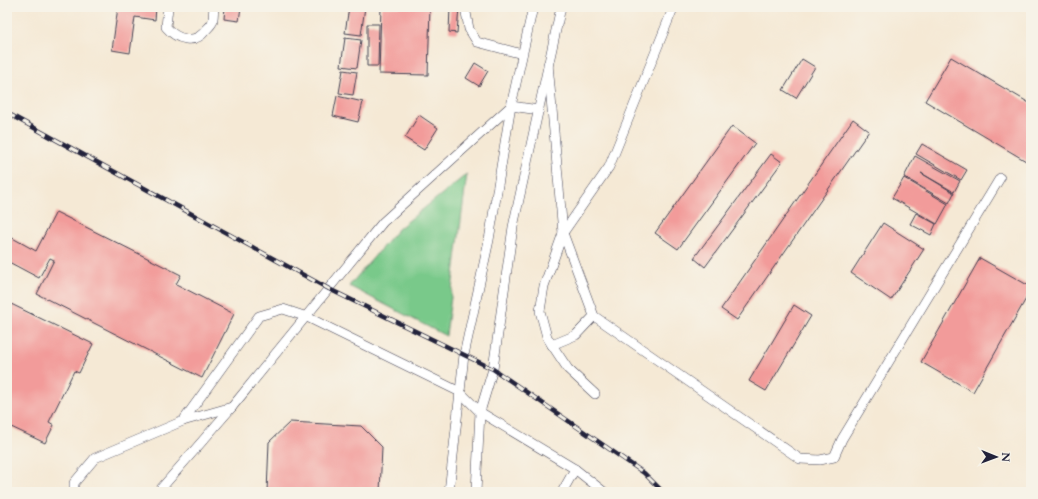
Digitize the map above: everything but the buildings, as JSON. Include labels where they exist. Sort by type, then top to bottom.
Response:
[{"type":"lane","points":[[168,7],[166,28],[171,34],[177,37],[191,40],[202,35],[212,23],[214,7]]},
{"type":"lane","points":[[465,7],[468,29],[477,42],[522,54]]},
{"type":"lane","points":[[449,492],[464,355],[489,240],[511,106],[533,7]]},
{"type":"lane","points":[[476,492],[480,412],[493,369],[513,227],[561,7]]},
{"type":"lane","points":[[595,394],[568,369],[547,337],[540,311],[544,286],[563,233],[608,167],[672,11],[676,7]]},
{"type":"lane","points":[[548,64],[563,233],[594,316],[800,459],[820,460],[834,457],[842,439],[1000,178]]},
{"type":"lane","points":[[511,106],[539,110]]},
{"type":"lane","points":[[158,492],[232,408],[383,222],[511,106]]},
{"type":"lane","points":[[183,421],[259,316],[283,309],[307,317],[460,392],[480,412],[575,469],[604,492]]},
{"type":"lane","points":[[552,345],[576,335],[594,316]]},
{"type":"lane","points":[[74,492],[74,483],[95,458],[183,421],[232,408]]},
{"type":"lane","points":[[562,492],[575,469]]},
{"type":"green space","points":[[467,174],[446,336],[349,286],[398,229]]},
{"type":"railway","points":[[7,113],[329,289],[493,369],[644,473],[663,492]]}]
